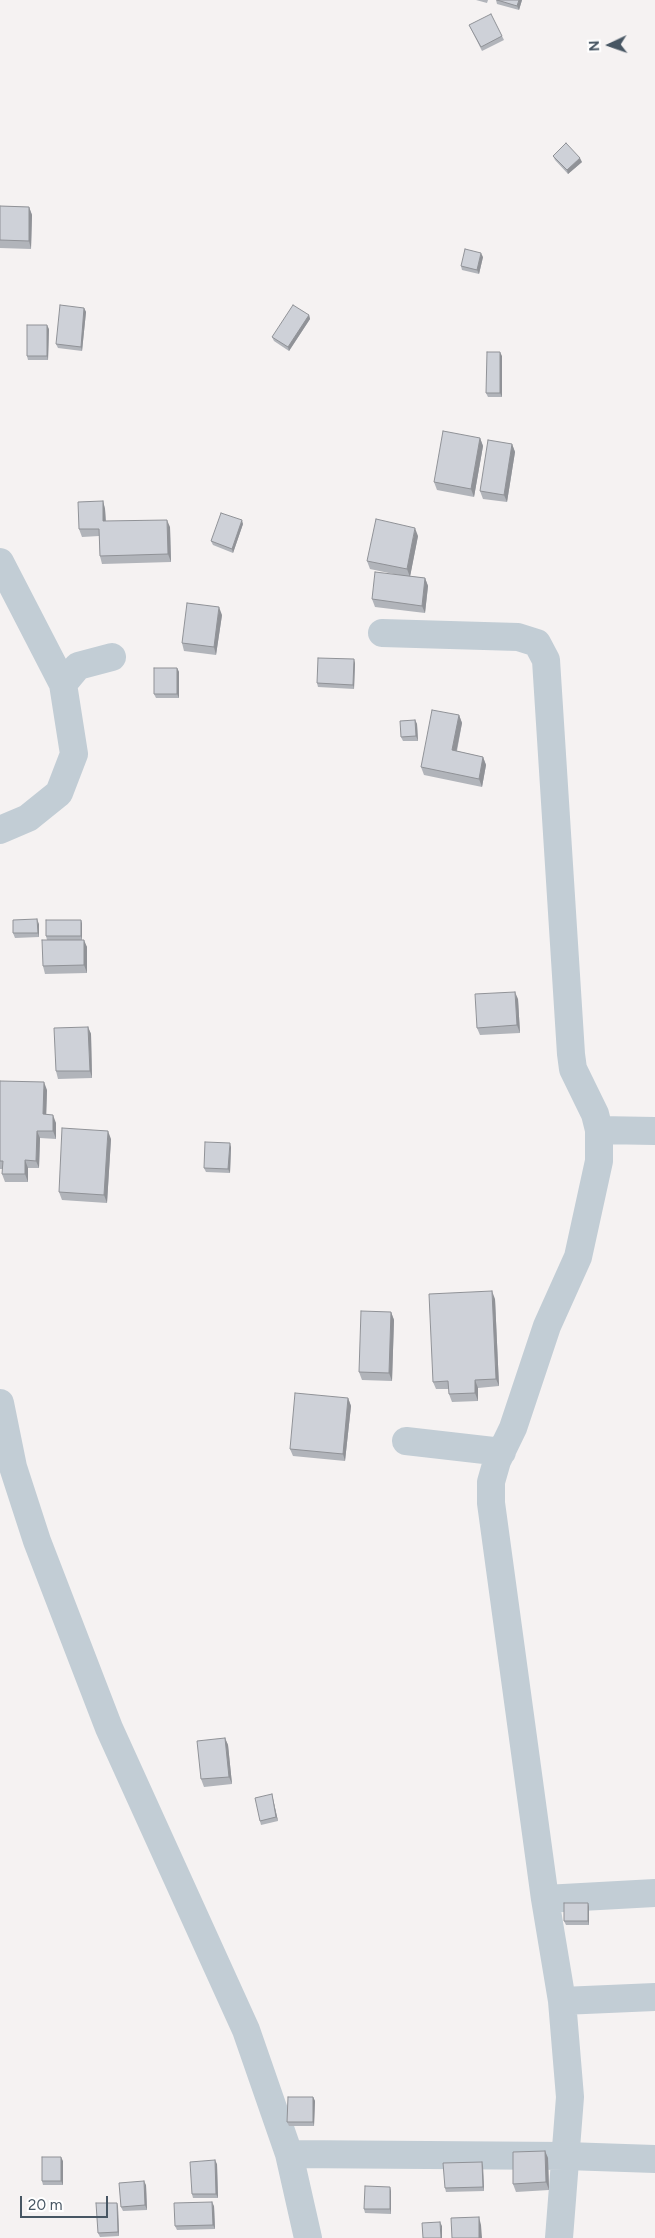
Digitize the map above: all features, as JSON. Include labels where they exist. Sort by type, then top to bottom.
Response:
[{"type":"street","points":[[0,562],[63,684],[74,754],[59,792],[28,818],[0,830]]},
{"type":"street","points":[[382,633],[518,637],[537,642],[546,660],[571,1054],[573,1069],[595,1114],[599,1130],[599,1161],[578,1257],[547,1326],[513,1428],[491,1482],[491,1503],[545,1899],[562,2001],[570,2097],[559,2238]]},
{"type":"street","points":[[63,684],[78,666],[112,657]]},
{"type":"street","points":[[599,1130],[655,1131]]},
{"type":"street","points":[[0,1403],[13,1467],[40,1550],[109,1728],[246,2030],[289,2154],[308,2238]]},
{"type":"street","points":[[406,1441],[502,1452]]},
{"type":"street","points":[[545,1899],[655,1893]]},
{"type":"street","points":[[562,2001],[655,1996]]},
{"type":"street","points":[[289,2154],[566,2156],[655,2159]]},
{"type":"building","points":[[497,0],[519,0],[517,6]]},
{"type":"building","points":[[491,14],[502,36],[481,47],[469,25]]},
{"type":"building","points":[[566,143],[580,158],[567,170],[553,156]]},
{"type":"building","points":[[0,206],[29,207],[29,241],[0,240]]},
{"type":"building","points":[[465,249],[481,253],[477,270],[461,266]]},
{"type":"building","points":[[60,305],[84,308],[81,347],[56,344]]},
{"type":"building","points":[[293,305],[309,315],[288,347],[272,337]]},
{"type":"building","points":[[27,325],[47,325],[47,356],[27,356]]},
{"type":"building","points":[[487,352],[500,352],[500,393],[486,393]]},
{"type":"building","points":[[443,431],[480,438],[471,489],[434,482]]},
{"type":"building","points":[[488,440],[512,444],[504,495],[480,491]]},
{"type":"building","points":[[103,501],[103,521],[167,520],[168,554],[100,556],[99,529],[79,529],[78,502]]},
{"type":"building","points":[[221,513],[242,520],[232,549],[211,541]]},
{"type":"building","points":[[376,519],[415,528],[407,569],[367,561]]},
{"type":"building","points":[[375,572],[425,578],[422,606],[372,599]]},
{"type":"building","points":[[187,603],[219,607],[214,647],[182,643]]},
{"type":"building","points":[[318,658],[354,659],[353,685],[317,683]]},
{"type":"building","points":[[154,668],[177,668],[177,694],[154,694]]},
{"type":"building","points":[[432,710],[459,715],[452,750],[483,757],[479,779],[421,767]]},
{"type":"building","points":[[415,720],[416,736],[401,737],[400,721]]},
{"type":"building","points":[[37,919],[38,933],[13,933],[13,920]]},
{"type":"building","points":[[46,920],[81,920],[81,936],[46,936]]},
{"type":"building","points":[[42,940],[84,940],[84,965],[43,966]]},
{"type":"building","points":[[515,992],[517,1025],[477,1028],[475,994]]},
{"type":"building","points":[[88,1027],[90,1071],[56,1071],[54,1028]]},
{"type":"building","points":[[0,1081],[44,1082],[43,1114],[53,1115],[53,1131],[37,1131],[36,1161],[25,1160],[25,1174],[2,1174],[3,1161],[0,1161]]},
{"type":"building","points":[[62,1128],[108,1131],[104,1195],[59,1192]]},
{"type":"building","points":[[205,1142],[230,1143],[228,1169],[204,1168]]},
{"type":"building","points":[[492,1291],[496,1379],[475,1380],[475,1393],[449,1394],[448,1381],[433,1382],[429,1294]]},
{"type":"building","points":[[361,1311],[391,1312],[389,1373],[359,1372]]},
{"type":"building","points":[[295,1393],[348,1398],[343,1454],[290,1449]]},
{"type":"building","points":[[225,1738],[229,1777],[201,1779],[197,1741]]},
{"type":"building","points":[[272,1794],[276,1817],[260,1821],[255,1798]]},
{"type":"building","points":[[564,1903],[588,1903],[588,1921],[564,1921]]},
{"type":"building","points":[[288,2097],[313,2097],[313,2122],[287,2122]]},
{"type":"building","points":[[545,2151],[546,2182],[513,2184],[513,2152]]},
{"type":"building","points":[[42,2157],[61,2157],[61,2181],[42,2181]]},
{"type":"building","points":[[215,2160],[216,2194],[192,2194],[190,2162]]},
{"type":"building","points":[[482,2162],[483,2187],[445,2188],[443,2163]]},
{"type":"building","points":[[144,2181],[145,2205],[121,2207],[119,2183]]},
{"type":"building","points":[[365,2186],[390,2187],[390,2209],[364,2209]]},
{"type":"building","points":[[212,2202],[213,2225],[175,2226],[174,2203]]},
{"type":"building","points":[[96,2203],[117,2203],[118,2232],[98,2233]]},
{"type":"building","points":[[479,2217],[479,2238],[452,2238],[451,2218]]},
{"type":"building","points":[[440,2222],[441,2238],[423,2238],[422,2223]]}]
